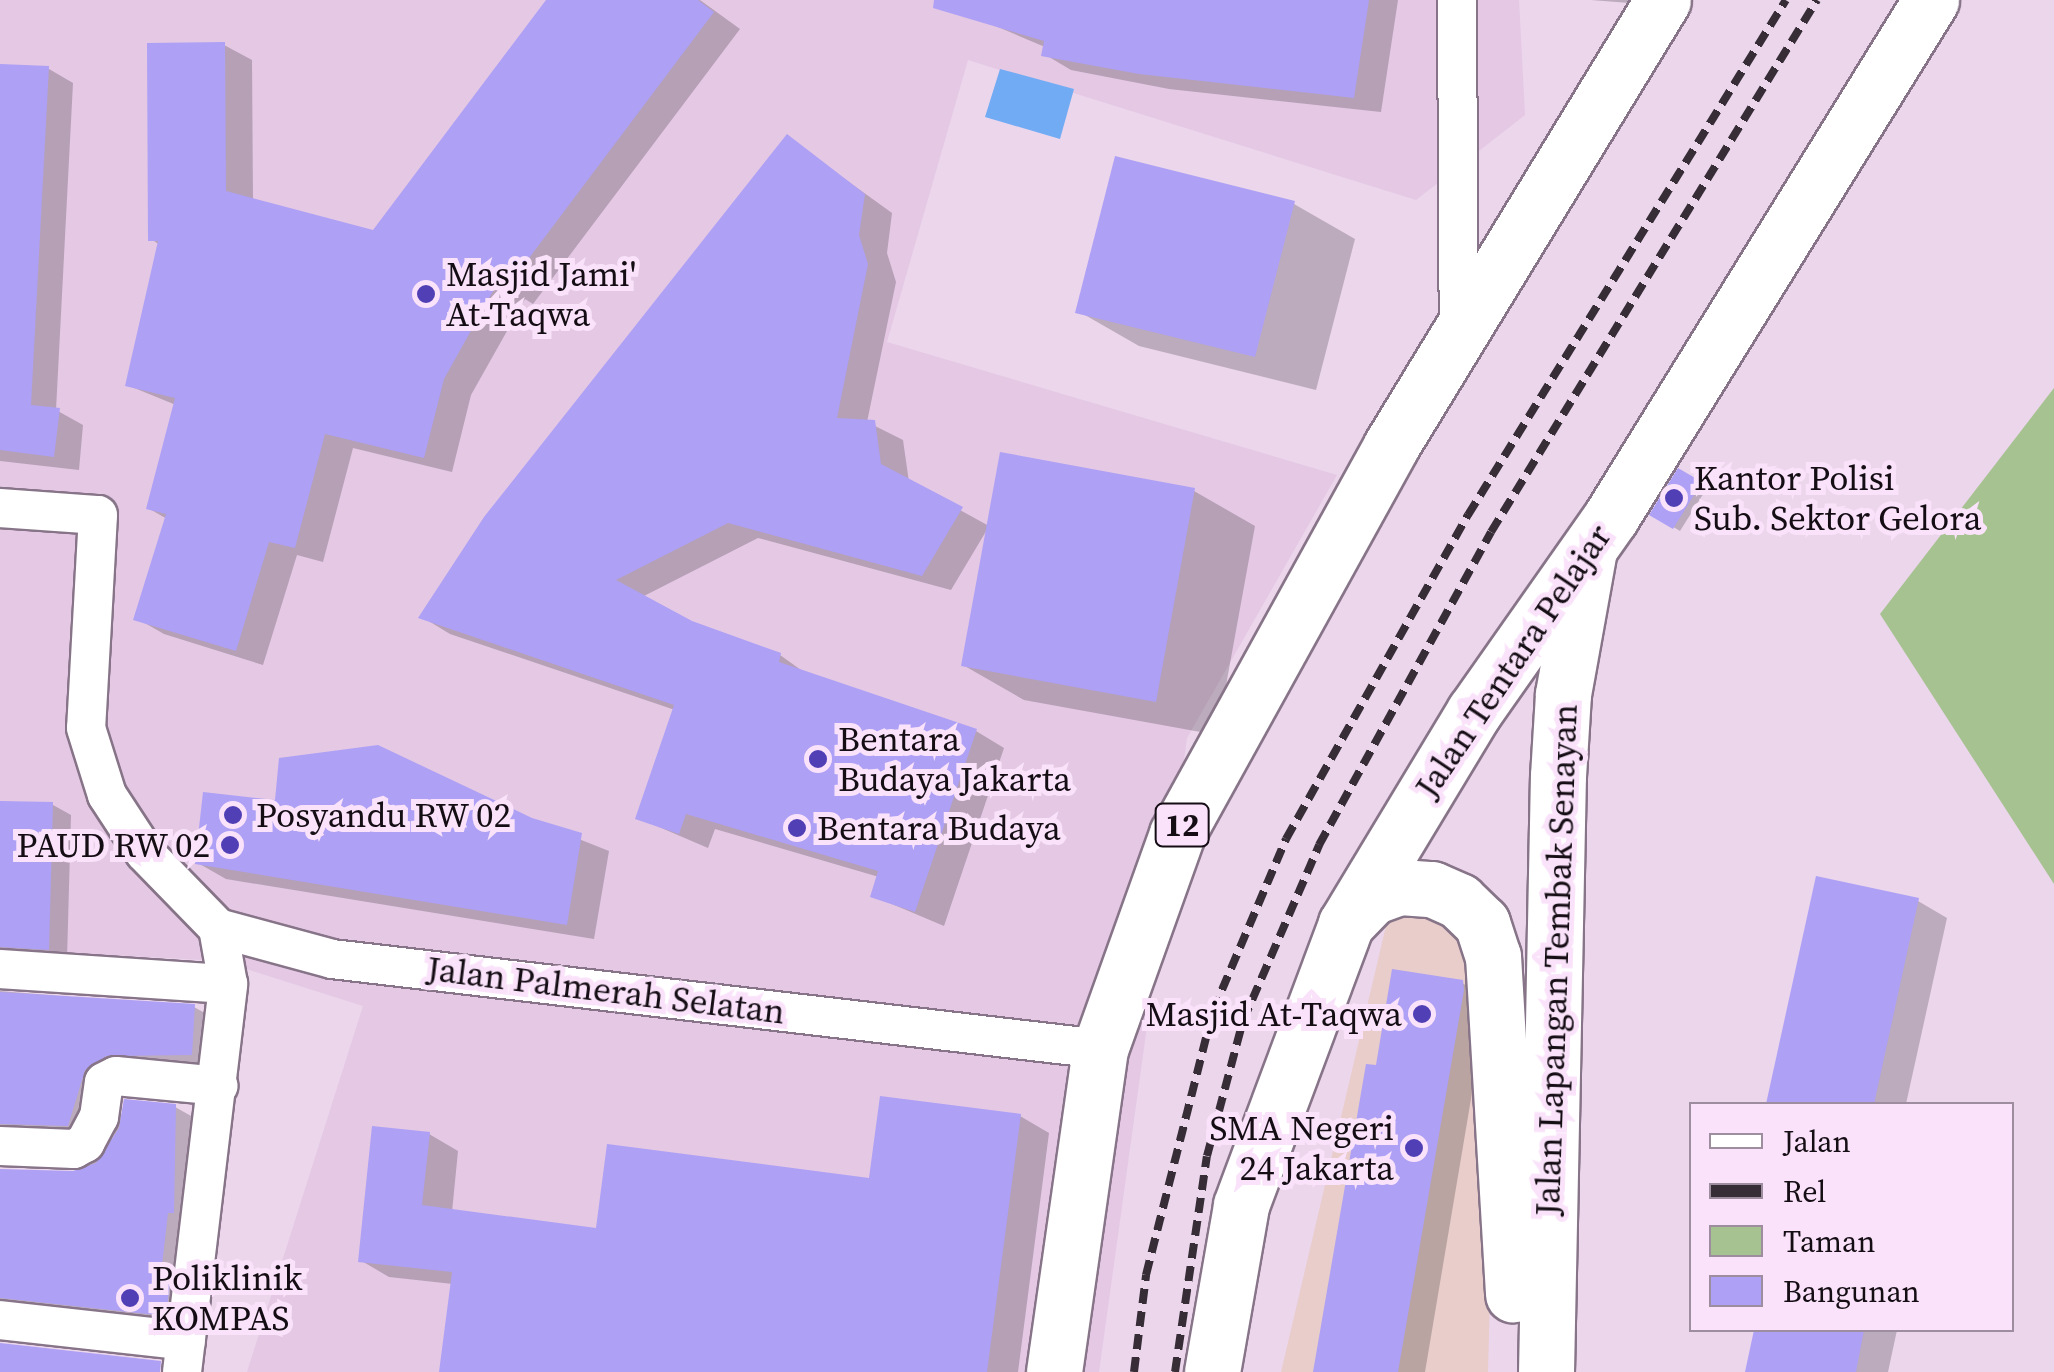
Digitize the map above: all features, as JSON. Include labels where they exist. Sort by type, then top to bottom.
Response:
[{"type":"main road","name":"12","points":[[1054,1372],[1100,1049],[1178,834],[1459,332],[1663,0]]},
{"type":"main road","name":"Jalan Tentara Pelajar","points":[[1212,1372],[1241,1205],[1346,924],[1474,712],[1589,550],[1931,0]]},
{"type":"main road","name":"Jalan Lapangan Tembak Senayan","points":[[1546,1372],[1558,776],[1563,694],[1589,550]]},
{"type":"main road","name":"Jalan Lapangan Tembak Senayan","points":[[1346,924],[1372,897],[1400,887],[1432,889],[1459,900],[1482,923],[1494,956],[1516,1372]]},
{"type":"street","points":[[1458,0],[1459,332]]},
{"type":"street","points":[[0,508],[98,515],[86,728],[107,795],[146,853],[218,928],[228,984],[219,1086],[184,1357],[0,1320]]},
{"type":"street","name":"Jalan Palmerah Selatan","points":[[218,928],[332,959],[1100,1049]]},
{"type":"street","points":[[0,969],[228,984]]},
{"type":"street","points":[[0,1146],[74,1149],[85,1143],[99,1118],[104,1082],[116,1076],[219,1086]]},
{"type":"shaded area","points":[[0,0],[1519,0],[1525,115],[1416,200],[968,60],[887,342],[1337,475],[1187,738],[1099,1372],[247,1372],[363,1006],[221,961],[0,949]]},
{"type":"shaded area","name":"SMA Negeri 24 Jakarta","points":[[1389,913],[1500,924],[1488,1372],[1281,1372]]},
{"type":"green space","points":[[2054,388],[2054,884],[1880,614]]},
{"type":"water","points":[[1000,69],[1074,89],[1060,139],[985,117]]},
{"type":"building","points":[[546,0],[698,0],[714,12],[505,290],[497,284],[444,379],[424,458],[325,434],[295,548],[269,542],[236,651],[133,620],[166,514],[146,509],[175,398],[125,386],[158,241],[148,241],[147,43],[225,42],[226,191],[373,230]]},
{"type":"building","points":[[934,0],[1369,0],[1354,98],[1139,74],[1041,56],[1044,41],[933,8]]},
{"type":"building","points":[[0,64],[49,66],[31,405],[60,408],[54,457],[0,450]]},
{"type":"building","points":[[787,134],[865,194],[859,235],[868,264],[837,418],[875,420],[881,464],[963,507],[922,576],[728,523],[616,580],[692,621],[781,653],[779,662],[977,729],[915,912],[870,897],[878,871],[686,814],[679,834],[635,819],[674,705],[418,618],[484,517]]},
{"type":"building","points":[[1115,156],[1295,201],[1255,357],[1075,313]]},
{"type":"building","points":[[1000,452],[1195,488],[1156,702],[961,666]]},
{"type":"building","name":"Kantor Polisi Sub. Sektor Gelora","points":[[1678,468],[1702,482],[1673,529],[1649,515]]},
{"type":"building","points":[[378,745],[532,818],[582,833],[567,925],[195,864],[203,792],[275,800],[279,758]]},
{"type":"building","points":[[0,801],[53,802],[49,950],[0,947]]},
{"type":"building","points":[[1816,876],[1919,898],[1874,1102],[1766,1102]]},
{"type":"building","points":[[1392,969],[1463,980],[1464,990],[1398,1372],[1313,1372],[1366,1064],[1376,1065]]},
{"type":"building","points":[[0,992],[195,1004],[192,1055],[106,1056],[85,1070],[68,1126],[0,1124]]},
{"type":"building","points":[[880,1096],[1021,1114],[987,1372],[439,1372],[452,1272],[358,1262],[372,1126],[430,1132],[422,1205],[596,1228],[607,1144],[869,1178]]},
{"type":"building","points":[[124,1099],[176,1104],[174,1213],[168,1213],[161,1274],[171,1275],[166,1316],[0,1298],[0,1169],[73,1171],[96,1163],[119,1128]]},
{"type":"building","points":[[1754,1332],[1864,1332],[1856,1372],[1745,1372]]},
{"type":"building","points":[[0,1343],[161,1361],[160,1372],[0,1372]]},
{"type":"railway","points":[[1134,1372],[1146,1275],[1213,1011],[1286,839],[1468,515],[1786,0]]},
{"type":"railway","points":[[1175,1372],[1207,1156],[1243,1021],[1319,845],[1491,532],[1817,0]]},
{"type":"place","name":"Masjid Jami' At-Taqwa","points":[[426,294]]},
{"type":"place","name":"Kantor Polisi Sub. Sektor Gelora","points":[[1674,498]]},
{"type":"place","name":"Bentara Budaya Jakarta","points":[[818,759]]},
{"type":"place","name":"Posyandu RW 02","points":[[233,815]]},
{"type":"place","name":"Bentara Budaya","points":[[797,828]]},
{"type":"place","name":"PAUD RW 02","points":[[230,845]]},
{"type":"place","name":"Masjid At-Taqwa","points":[[1422,1014]]},
{"type":"place","name":"SMA Negeri 24 Jakarta","points":[[1414,1148]]},
{"type":"place","name":"Poliklinik KOMPAS","points":[[130,1298]]}]
